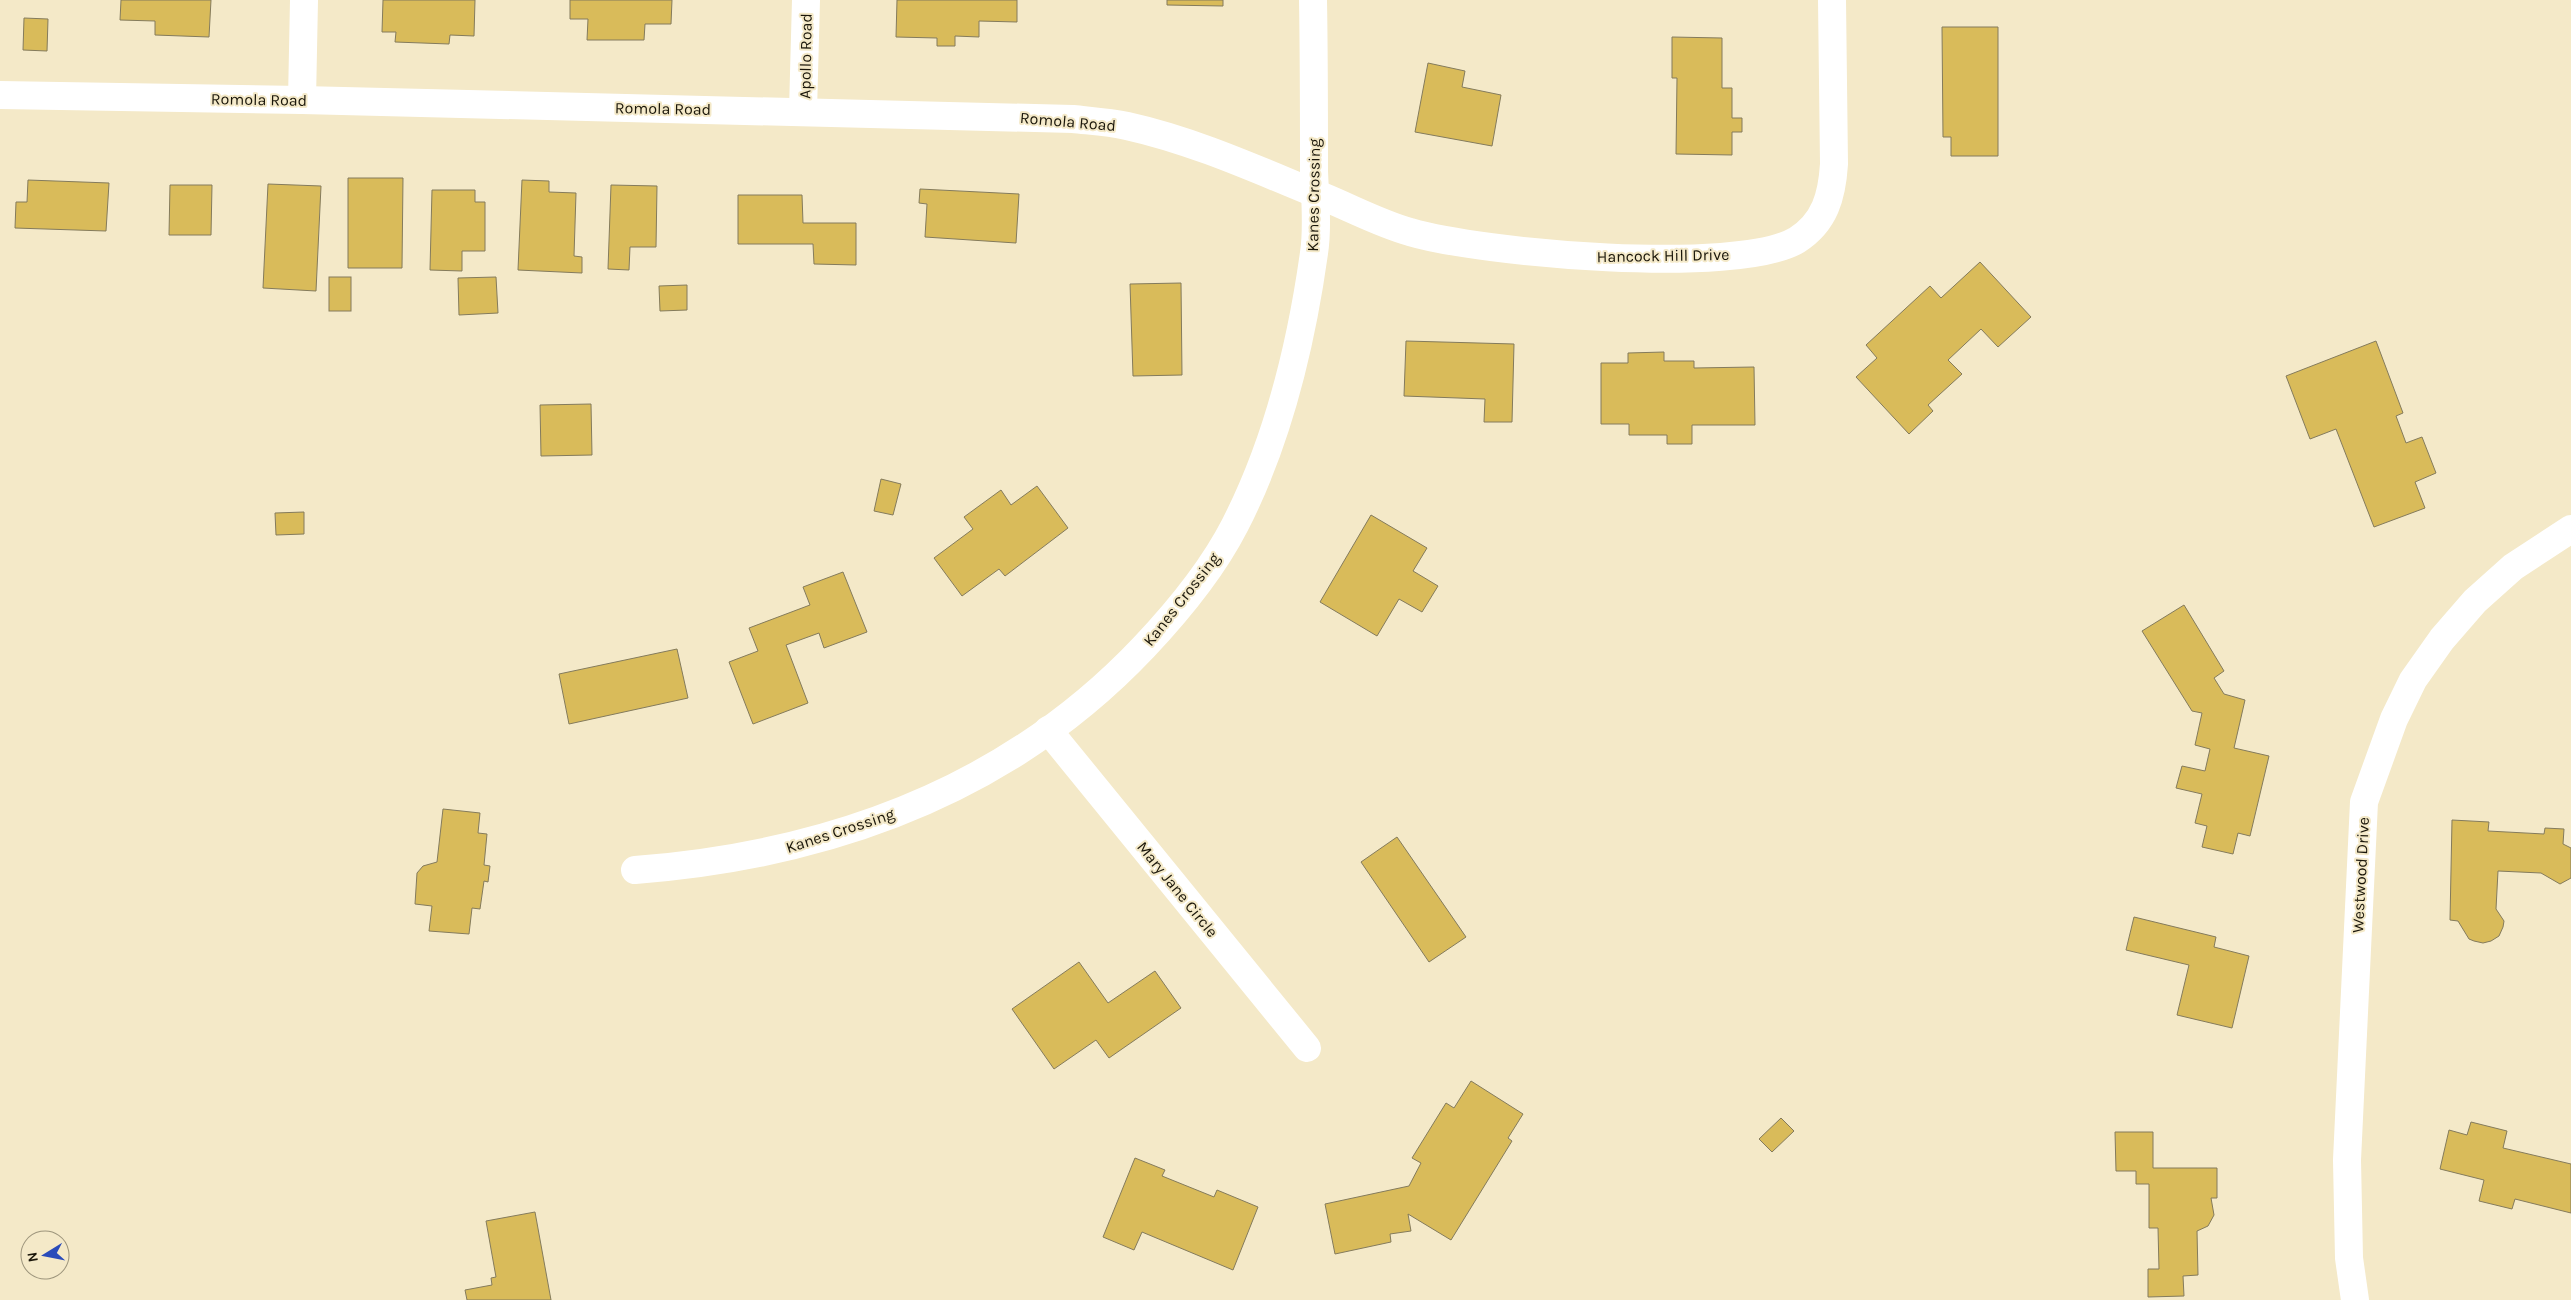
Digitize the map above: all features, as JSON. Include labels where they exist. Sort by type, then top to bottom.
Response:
[{"type":"street","points":[[302,100],[304,0]]},
{"type":"street","name":"Apollo Road","points":[[804,111],[806,0]]},
{"type":"street","name":"Kanes Crossing","points":[[635,870],[724,860],[793,847],[885,818],[942,794],[997,764],[1048,730],[1093,696],[1126,666],[1166,624],[1202,578],[1233,528],[1255,483],[1287,385],[1314,249],[1313,0]]},
{"type":"street","name":"Hancock Hill Drive","points":[[1315,193],[1410,232],[1456,244],[1549,254],[1675,258],[1716,257],[1777,248],[1796,240],[1809,230],[1820,218],[1832,191],[1834,164],[1832,0]]},
{"type":"street","name":"Romola Road","points":[[0,95],[1073,118],[1126,126],[1196,147],[1315,193]]},
{"type":"street","name":"Westwood Drive","points":[[2355,1300],[2349,1258],[2347,1160],[2364,802],[2398,711],[2413,680],[2442,639],[2475,601],[2513,567],[2571,529]]},
{"type":"street","name":"Mary Jane Circle","points":[[1048,730],[1307,1048]]},
{"type":"building","points":[[121,0],[211,0],[209,37],[155,35],[155,21],[120,20]]},
{"type":"building","points":[[383,0],[475,0],[474,36],[450,35],[449,44],[395,42],[396,32],[382,32]]},
{"type":"building","points":[[570,0],[672,0],[671,24],[645,24],[644,40],[587,40],[588,19],[570,19]]},
{"type":"building","points":[[897,0],[1017,0],[1017,22],[979,21],[979,37],[955,36],[955,46],[937,46],[937,38],[896,37]]},
{"type":"building","points":[[1167,0],[1223,0],[1223,6],[1167,5]]},
{"type":"building","points":[[24,18],[48,19],[47,51],[23,50]]},
{"type":"building","points":[[1942,27],[1998,27],[1998,156],[1951,156],[1951,137],[1943,137]]},
{"type":"building","points":[[1672,37],[1722,38],[1722,88],[1732,88],[1732,118],[1742,118],[1742,132],[1732,132],[1732,155],[1676,154],[1677,78],[1672,78]]},
{"type":"building","points":[[1428,63],[1465,71],[1462,87],[1501,95],[1492,146],[1415,132]]},
{"type":"building","points":[[348,178],[403,178],[402,268],[348,268]]},
{"type":"building","points":[[28,180],[109,183],[106,231],[15,228],[16,202],[27,202]]},
{"type":"building","points":[[522,180],[549,181],[549,192],[576,193],[574,256],[582,257],[582,273],[518,270]]},
{"type":"building","points":[[268,184],[321,186],[316,291],[263,288]]},
{"type":"building","points":[[170,185],[212,185],[211,235],[169,235]]},
{"type":"building","points":[[611,185],[657,186],[656,247],[630,247],[629,270],[608,269]]},
{"type":"building","points":[[920,189],[1019,194],[1016,243],[925,237],[927,204],[919,203]]},
{"type":"building","points":[[432,190],[475,190],[475,202],[485,202],[485,251],[462,251],[462,271],[430,270]]},
{"type":"building","points":[[738,195],[802,195],[803,223],[856,223],[856,265],[814,264],[813,244],[738,244]]},
{"type":"building","points":[[1980,262],[2031,317],[1998,347],[1981,329],[1948,360],[1962,374],[1928,405],[1933,411],[1909,434],[1856,377],[1877,358],[1866,345],[1930,286],[1941,298]]},
{"type":"building","points":[[329,277],[351,277],[351,311],[329,311]]},
{"type":"building","points":[[496,277],[498,313],[459,315],[458,278]]},
{"type":"building","points":[[1181,283],[1182,375],[1133,376],[1130,284]]},
{"type":"building","points":[[687,285],[687,310],[660,311],[659,286]]},
{"type":"building","points":[[1406,341],[1514,344],[1512,422],[1484,422],[1485,399],[1404,396]]},
{"type":"building","points":[[2376,341],[2403,413],[2396,416],[2406,443],[2422,437],[2436,473],[2415,482],[2425,508],[2374,527],[2336,429],[2310,439],[2286,376]]},
{"type":"building","points":[[1664,352],[1664,361],[1694,361],[1694,368],[1754,367],[1755,425],[1692,425],[1692,444],[1667,444],[1667,435],[1629,435],[1629,424],[1601,424],[1601,363],[1628,363],[1628,353]]},
{"type":"building","points":[[591,404],[592,455],[541,456],[540,405]]},
{"type":"building","points":[[881,479],[901,484],[893,515],[874,511]]},
{"type":"building","points":[[1037,486],[1068,528],[1005,576],[999,569],[962,596],[934,558],[973,529],[964,517],[1001,490],[1011,505]]},
{"type":"building","points":[[304,512],[304,534],[276,535],[275,513]]},
{"type":"building","points":[[1371,515],[1427,548],[1413,571],[1438,586],[1422,612],[1399,599],[1377,636],[1320,602]]},
{"type":"building","points":[[843,572],[867,632],[824,648],[819,633],[786,645],[808,703],[753,724],[729,662],[758,651],[749,628],[810,605],[803,587]]},
{"type":"building","points":[[2184,605],[2224,671],[2214,678],[2224,694],[2245,700],[2234,748],[2269,756],[2250,836],[2238,833],[2233,854],[2202,847],[2207,826],[2195,823],[2202,794],[2176,788],[2182,766],[2205,771],[2210,749],[2195,745],[2202,713],[2192,711],[2142,631]]},
{"type":"building","points":[[677,649],[688,698],[569,724],[559,674]]},
{"type":"building","points":[[443,809],[480,813],[478,833],[487,834],[484,865],[490,866],[488,882],[484,881],[480,909],[472,908],[469,934],[429,931],[432,906],[415,904],[417,873],[423,866],[437,862]]},
{"type":"building","points":[[2452,820],[2489,822],[2488,831],[2544,834],[2545,828],[2564,829],[2563,844],[2571,848],[2571,878],[2560,884],[2541,873],[2498,871],[2496,909],[2504,921],[2503,927],[2499,936],[2491,941],[2483,943],[2469,939],[2458,921],[2450,920]]},
{"type":"building","points":[[1397,837],[1466,937],[1429,962],[1361,862]]},
{"type":"building","points":[[2134,917],[2216,937],[2214,947],[2249,956],[2232,1028],[2177,1015],[2189,965],[2126,950]]},
{"type":"building","points":[[1079,962],[1108,1003],[1155,971],[1181,1008],[1109,1058],[1096,1040],[1054,1069],[1012,1009]]},
{"type":"building","points":[[1471,1081],[1523,1114],[1508,1138],[1512,1141],[1451,1240],[1408,1214],[1411,1231],[1390,1234],[1391,1242],[1335,1254],[1325,1204],[1409,1186],[1421,1163],[1412,1158],[1446,1103],[1454,1108]]},
{"type":"building","points":[[1781,1118],[1794,1131],[1772,1152],[1759,1139]]},
{"type":"building","points":[[2471,1122],[2507,1131],[2503,1148],[2571,1164],[2571,1213],[2515,1199],[2512,1209],[2479,1201],[2484,1180],[2440,1169],[2449,1130],[2467,1135]]},
{"type":"building","points":[[2115,1132],[2153,1132],[2153,1168],[2217,1168],[2217,1198],[2211,1198],[2214,1215],[2208,1226],[2197,1231],[2198,1275],[2183,1276],[2184,1296],[2148,1297],[2148,1269],[2159,1269],[2158,1228],[2149,1228],[2149,1184],[2136,1184],[2136,1171],[2116,1171]]},
{"type":"building","points":[[1135,1158],[1165,1170],[1162,1176],[1214,1197],[1217,1190],[1258,1207],[1233,1270],[1142,1232],[1134,1250],[1103,1237]]},
{"type":"building","points":[[535,1212],[551,1300],[467,1300],[465,1290],[492,1285],[491,1278],[496,1277],[486,1221]]}]
